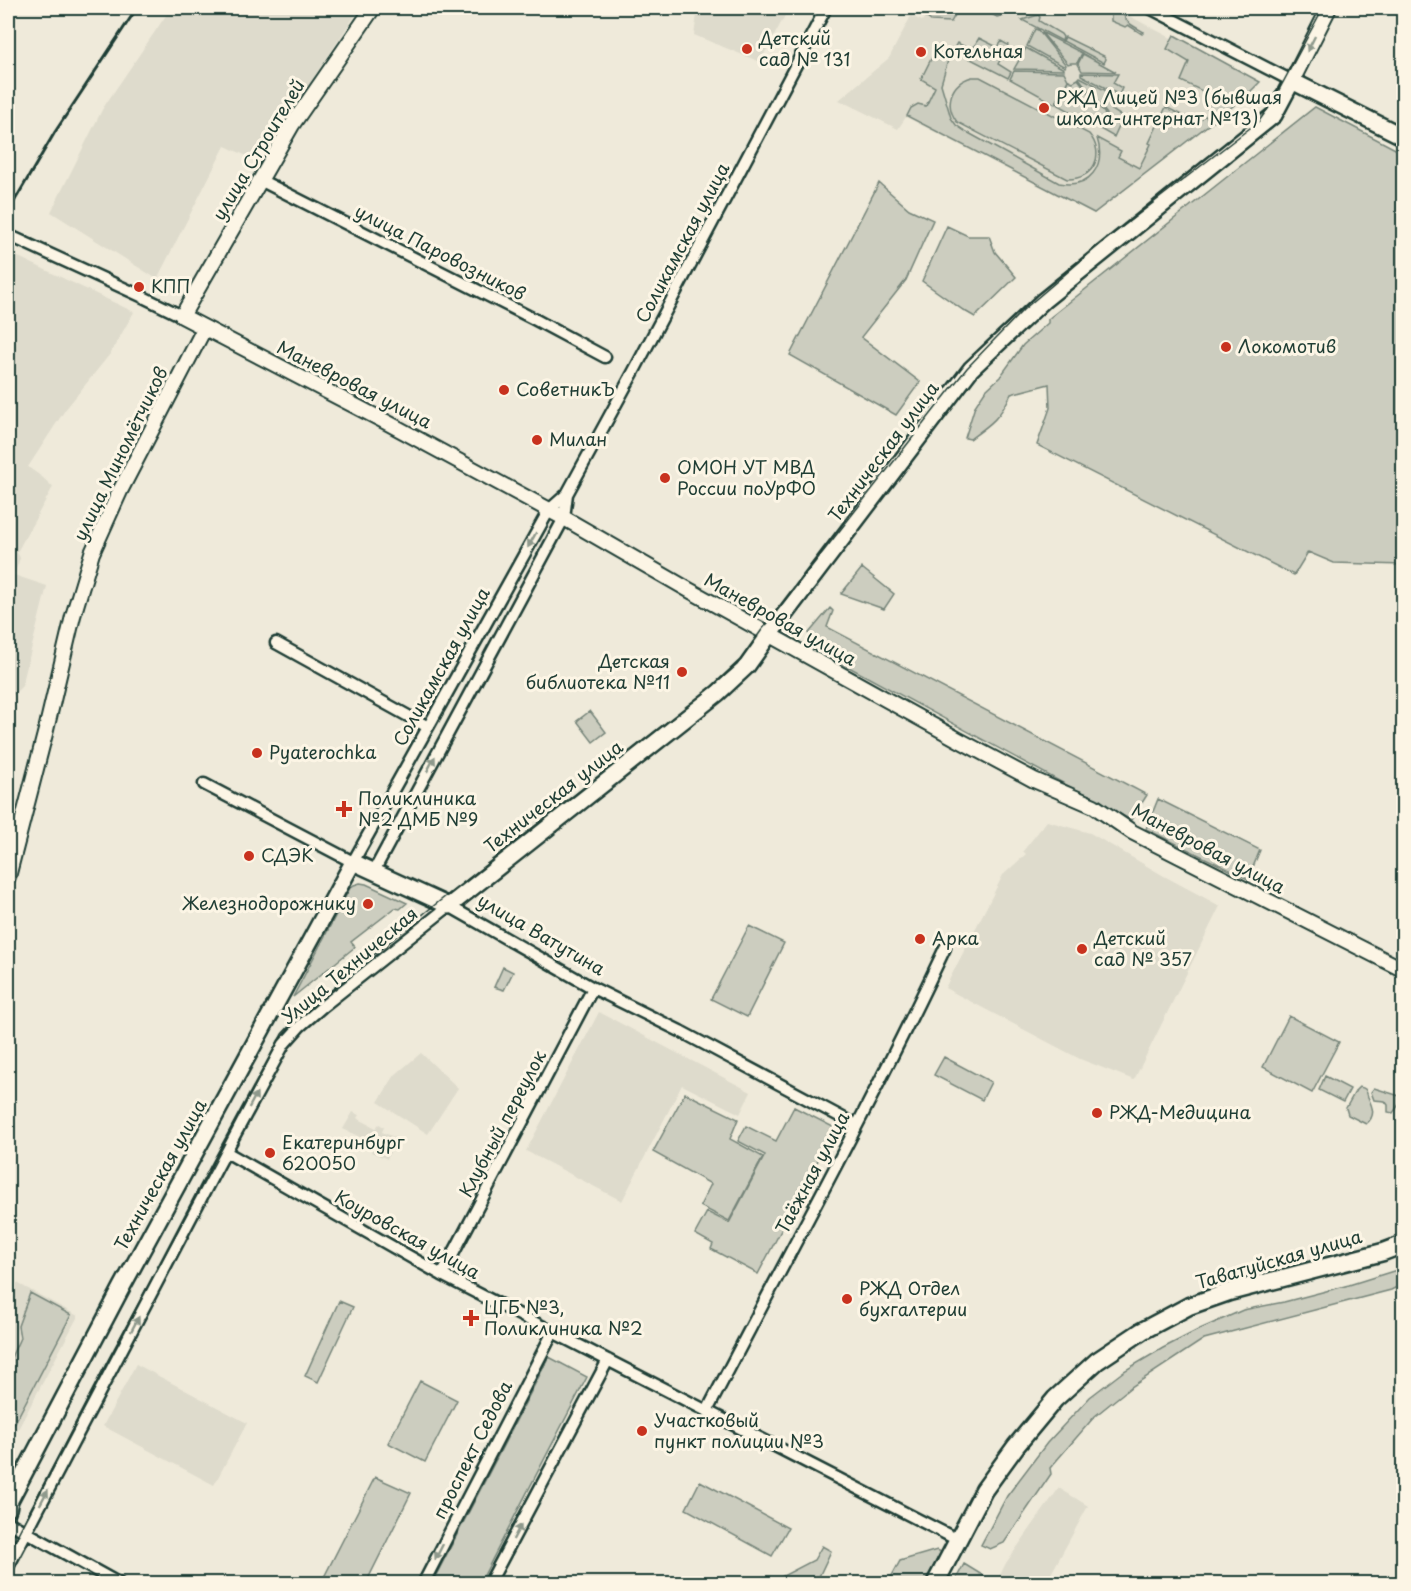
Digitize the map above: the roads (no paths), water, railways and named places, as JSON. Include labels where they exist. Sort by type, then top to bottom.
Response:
[{"type":"main road","points":[[1292,81],[1404,137]]},
{"type":"main road","name":"Техническая улица","points":[[449,906],[718,693],[747,666],[971,369],[1042,301],[1274,115],[1292,81]]},
{"type":"main road","name":"Техническая улица","points":[[8,1509],[10,1500],[104,1322],[353,862]]},
{"type":"main road","name":"улица Ватутина","points":[[353,862],[449,906]]},
{"type":"main road","name":"Таватуйская улица","points":[[935,1584],[984,1490],[1016,1446],[1055,1399],[1098,1361],[1142,1331],[1189,1306],[1229,1292],[1383,1252],[1404,1244]]},
{"type":"street","name":"улица Строителей","points":[[182,316],[292,125],[373,8]]},
{"type":"street","name":"Соликамская улица","points":[[353,862],[549,510],[567,494],[826,8]]},
{"type":"street","points":[[1153,8],[1292,81]]},
{"type":"street","name":"Техническая улица","points":[[1292,81],[1329,8]]},
{"type":"street","name":"улица Паровозников","points":[[260,180],[605,357]]},
{"type":"street","name":"Маневровая улица","points":[[8,235],[182,316],[388,423],[564,518],[769,635],[1025,775],[1094,806],[1132,832],[1404,970]]},
{"type":"street","name":"улица Миномётчиков","points":[[8,877],[73,616],[92,553],[120,491],[204,329]]},
{"type":"street","name":"Соликамская улица","points":[[374,871],[564,518],[567,494]]},
{"type":"street","points":[[276,643],[428,727]]},
{"type":"street","name":"улица Ватутина","points":[[204,784],[353,862]]},
{"type":"street","name":"улица Ватутина","points":[[449,906],[593,988],[680,1031],[856,1125]]},
{"type":"street","name":"Улица Техническая","points":[[8,1567],[284,1044],[322,1006],[449,906]]},
{"type":"street","name":"Таёжная улица","points":[[707,1411],[945,948]]},
{"type":"street","name":"Клубный переулок","points":[[442,1275],[593,988]]},
{"type":"street","name":"Коуровская улица","points":[[226,1152],[442,1275],[958,1540]]},
{"type":"street","name":"проспект Седова","points":[[423,1584],[553,1332]]},
{"type":"street","points":[[489,1584],[608,1360]]},
{"type":"street","points":[[8,1522],[120,1584]]},
{"type":"tram line","points":[[8,1553],[282,1034],[295,1020],[427,911],[737,665],[761,631],[967,368],[1023,310],[1104,241],[1259,121],[1272,103],[1323,8]]},
{"type":"railway","points":[[8,212],[55,132],[137,8]]},
{"type":"place","name":"Детский сад № 131","points":[[747,49]]},
{"type":"place","name":"Котельная","points":[[921,52]]},
{"type":"place","name":"РЖД Лицей №3 (бывшая школа-интернат №13)","points":[[1044,108]]},
{"type":"place","name":"КПП","points":[[139,287]]},
{"type":"place","name":"Локомотив","points":[[1226,347]]},
{"type":"place","name":"СоветникЪ","points":[[504,390]]},
{"type":"place","name":"Милан","points":[[537,440]]},
{"type":"place","name":"ОМОН УТ МВД России поУрФО","points":[[665,478]]},
{"type":"place","name":"Детская библиотека №11","points":[[682,672]]},
{"type":"place","name":"Pyaterochka","points":[[257,753]]},
{"type":"place","name":"Поликлиника №2 ДМБ №9","points":[[344,809]]},
{"type":"place","name":"СДЭК","points":[[249,856]]},
{"type":"place","name":"Железнодорожнику","points":[[368,904]]},
{"type":"place","name":"Арка","points":[[920,939]]},
{"type":"place","name":"Детский сад № 357","points":[[1082,949]]},
{"type":"place","name":"РЖД-Медицина","points":[[1097,1113]]},
{"type":"place","name":"Екатеринбург 620050","points":[[270,1153]]},
{"type":"place","name":"РЖД Отдел бухгалтерии","points":[[847,1299]]},
{"type":"place","name":"ЦГБ №3, Поликлиника №2","points":[[471,1318]]},
{"type":"place","name":"Участковый пункт полиции №3","points":[[642,1431]]}]
